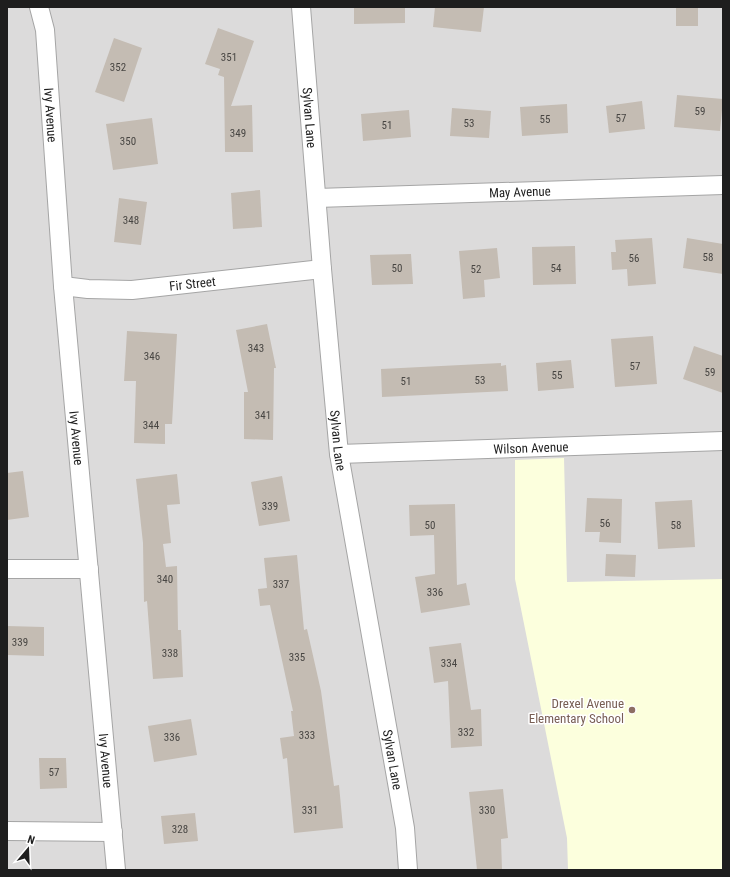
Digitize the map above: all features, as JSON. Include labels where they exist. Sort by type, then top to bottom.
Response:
[{"type":"street","name":"Ivy Avenue","points":[[39,7],[44,30],[63,286],[116,870]]},
{"type":"street","name":"Sylvan Lane","points":[[301,7],[322,269],[339,454],[405,828],[408,870]]},
{"type":"street","name":"May Avenue","points":[[317,198],[723,185]]},
{"type":"street","name":"Fir Street","points":[[63,286],[88,289],[132,290],[322,269]]},
{"type":"street","name":"Wilson Avenue","points":[[339,454],[723,441]]},
{"type":"street","points":[[7,569],[89,569]]},
{"type":"street","points":[[7,831],[113,832]]},
{"type":"shaded area","points":[[7,7],[723,7],[723,870],[7,870]]},
{"type":"shaded area","name":"Drexel Avenue Elementary School","points":[[564,458],[567,582],[723,579],[723,870],[568,870],[567,838],[515,579],[515,460]]},
{"type":"building","points":[[354,7],[405,7],[405,23],[354,24]]},
{"type":"building","points":[[435,7],[484,7],[481,32],[433,27]]},
{"type":"building","points":[[676,7],[698,7],[698,26],[676,26]]},
{"type":"building","points":[[218,28],[254,41],[231,106],[252,105],[253,152],[225,152],[224,77],[218,75],[220,69],[205,64]]},
{"type":"building","points":[[114,38],[142,48],[124,102],[95,92]]},
{"type":"building","points":[[677,95],[723,99],[720,131],[674,127]]},
{"type":"building","points":[[642,101],[645,129],[609,133],[606,106]]},
{"type":"building","points":[[567,104],[568,133],[522,136],[520,107]]},
{"type":"building","points":[[452,108],[491,111],[489,138],[450,136]]},
{"type":"building","points":[[409,110],[411,137],[363,141],[361,114]]},
{"type":"building","points":[[152,118],[158,164],[113,170],[106,124]]},
{"type":"building","points":[[260,190],[262,227],[233,229],[231,193]]},
{"type":"building","points":[[119,198],[147,202],[141,245],[114,242]]},
{"type":"building","points":[[652,238],[656,284],[628,286],[627,269],[612,270],[611,252],[616,252],[615,240]]},
{"type":"building","points":[[687,238],[723,244],[723,274],[683,268]]},
{"type":"building","points":[[575,246],[576,284],[533,285],[532,247]]},
{"type":"building","points":[[497,248],[500,278],[484,280],[485,297],[463,299],[459,251]]},
{"type":"building","points":[[411,254],[413,284],[372,285],[370,255]]},
{"type":"building","points":[[267,324],[276,368],[274,368],[273,440],[244,439],[244,392],[248,392],[236,330]]},
{"type":"building","points":[[127,331],[177,334],[172,424],[165,424],[165,444],[134,443],[136,381],[124,381]]},
{"type":"building","points":[[653,336],[657,384],[615,387],[611,339]]},
{"type":"building","points":[[694,346],[723,356],[723,393],[683,379]]},
{"type":"building","points":[[571,360],[574,388],[538,391],[536,363]]},
{"type":"building","points":[[501,363],[501,366],[506,365],[508,391],[382,397],[381,369]]},
{"type":"building","points":[[23,471],[29,517],[7,520],[7,473]]},
{"type":"building","points":[[177,474],[180,504],[167,505],[171,543],[163,544],[166,567],[177,566],[178,630],[181,630],[183,677],[153,679],[147,601],[144,602],[143,543],[136,479]]},
{"type":"building","points":[[282,476],[290,521],[259,526],[251,482]]},
{"type":"building","points":[[587,498],[622,499],[621,543],[599,542],[600,532],[585,532]]},
{"type":"building","points":[[692,500],[695,547],[658,549],[655,502]]},
{"type":"building","points":[[455,504],[457,585],[466,583],[470,605],[421,613],[415,577],[435,574],[434,535],[410,536],[409,505]]},
{"type":"building","points":[[606,554],[636,555],[635,577],[605,576]]},
{"type":"building","points":[[297,555],[304,630],[307,629],[321,691],[334,786],[339,785],[343,828],[294,833],[287,758],[283,759],[280,738],[294,736],[291,711],[293,711],[270,605],[260,606],[258,589],[267,588],[264,558]]},
{"type":"building","points":[[7,626],[44,627],[44,656],[7,655]]},
{"type":"building","points":[[461,643],[471,710],[481,709],[482,746],[451,748],[448,681],[434,683],[429,647]]},
{"type":"building","points":[[191,719],[197,755],[154,762],[148,726]]},
{"type":"building","points":[[39,758],[66,758],[67,788],[40,789]]},
{"type":"building","points":[[503,789],[508,838],[501,839],[502,870],[477,870],[469,792]]},
{"type":"building","points":[[195,813],[198,841],[164,844],[161,816]]},
{"type":"place","name":"Drexel Avenue Elementary School","points":[[632,710]]}]
